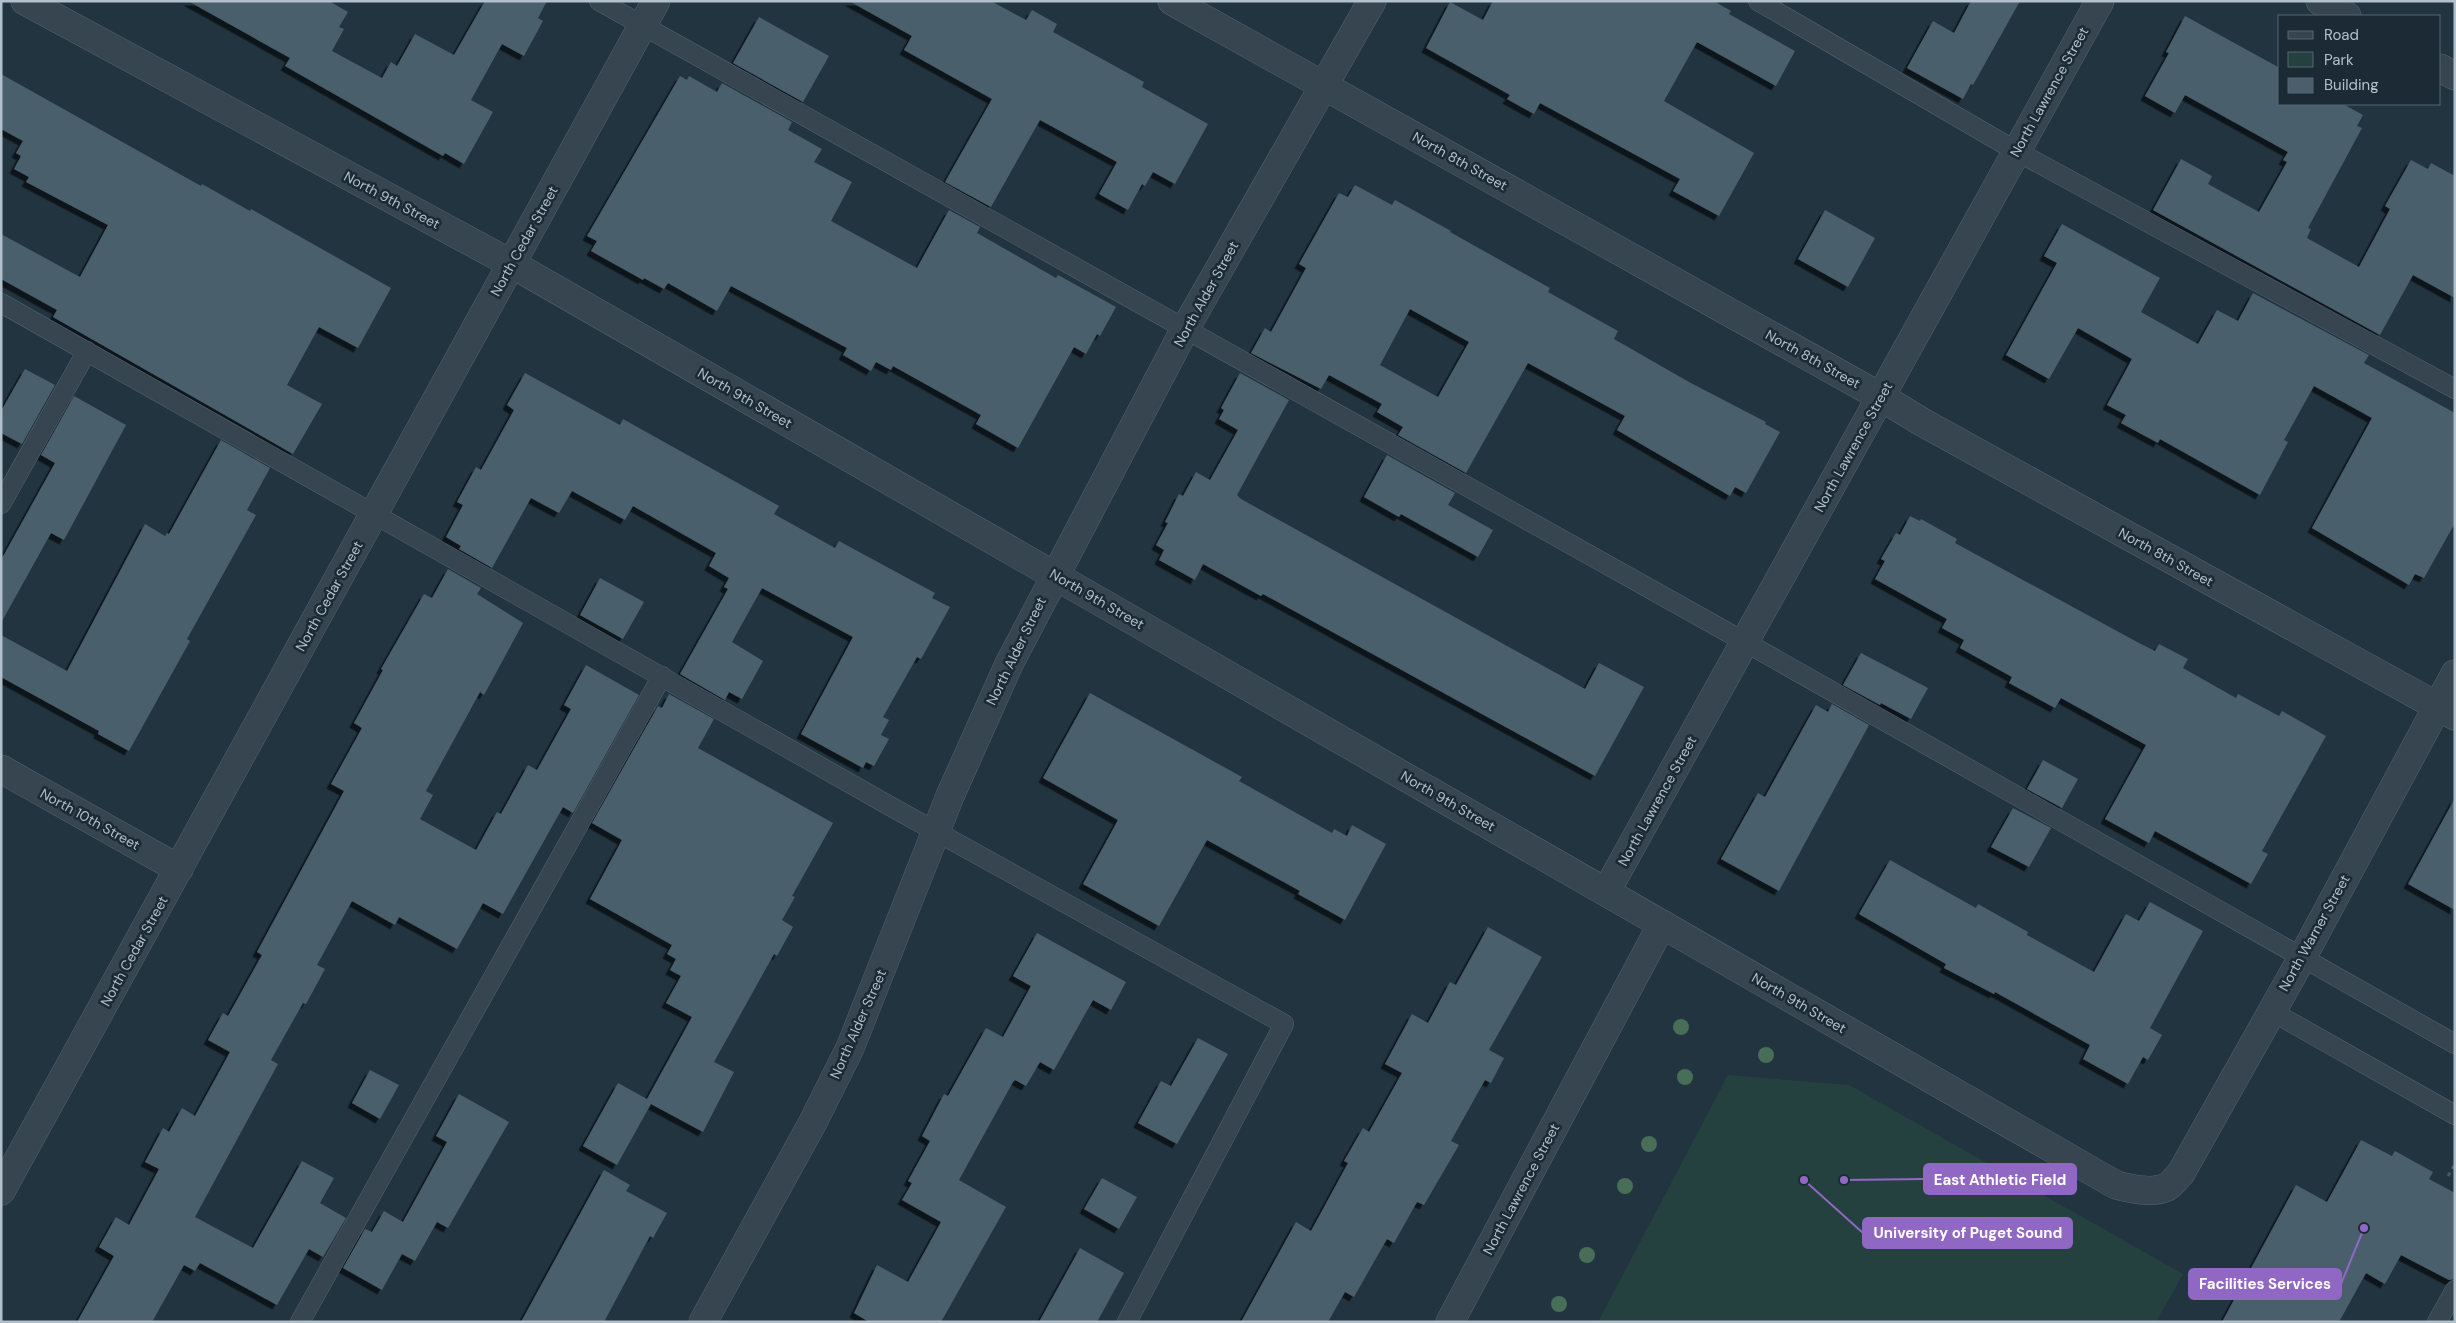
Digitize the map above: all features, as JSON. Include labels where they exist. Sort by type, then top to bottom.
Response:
[{"type":"street","name":"North 9th Street","points":[[25,1],[512,264],[2116,1185],[2148,1190],[2167,1187]]},
{"type":"street","name":"North Cedar Street","points":[[1,1191],[656,1]]},
{"type":"street","name":"North 8th Street","points":[[1172,1],[1881,396],[1922,422],[2446,711]]},
{"type":"street","name":"North Alder Street","points":[[703,1322],[809,1130],[850,1048],[937,832],[1009,664],[1054,575],[1185,329],[1372,1]]},
{"type":"street","name":"North Lawrence Street","points":[[1606,892],[2100,1]]},
{"type":"street","points":[[2320,1],[2345,15]]},
{"type":"street","points":[[2441,69],[2455,76]]},
{"type":"street","name":"North Warner Street","points":[[2167,1187],[2181,1173],[2271,1011],[2446,711],[2455,674]]},
{"type":"street","name":"North 10th Street","points":[[1,769],[179,869]]},
{"type":"street","name":"North Lawrence Street","points":[[1450,1322],[1662,924]]},
{"type":"lane","points":[[599,1],[1745,642],[2455,1044]]},
{"type":"lane","points":[[1758,1],[2016,151],[2455,389]]},
{"type":"lane","points":[[1,303],[937,832],[1284,1024],[1127,1322]]},
{"type":"lane","points":[[1,504],[87,351]]},
{"type":"lane","points":[[300,1322],[662,676]]},
{"type":"lane","points":[[2271,1011],[2455,1115]]},
{"type":"lane","points":[[2437,1322],[2455,1290]]},
{"type":"path","points":[[2448,1176],[2455,1164]]},
{"type":"green space","points":[[1728,1075],[1849,1085],[2183,1274],[2156,1322],[1598,1322]]},
{"type":"building","points":[[188,1],[329,1],[348,12],[339,27],[344,29],[332,51],[382,78],[391,62],[397,66],[415,34],[454,55],[485,1],[547,1],[538,18],[543,21],[524,56],[502,44],[471,100],[493,112],[464,164],[445,153],[443,156],[285,66],[290,58]]},
{"type":"building","points":[[849,1],[991,1],[1026,20],[1032,10],[1057,24],[1053,32],[1144,82],[1142,87],[1208,124],[1175,184],[1153,172],[1145,186],[1142,184],[1128,210],[1099,194],[1117,162],[1040,120],[991,207],[945,182],[992,99],[904,50],[912,36]]},
{"type":"building","points":[[1493,1],[1714,1],[1731,11],[1729,14],[1795,51],[1776,86],[1697,42],[1664,101],[1754,153],[1719,216],[1673,191],[1680,179],[1540,103],[1534,114],[1507,99],[1510,95],[1426,48],[1450,2],[1483,20]]},
{"type":"building","points":[[1971,1],[2020,1],[1973,85],[1971,84],[1963,99],[1907,68],[1933,21],[1954,33]]},
{"type":"building","points":[[2185,16],[2278,67],[2278,105],[2345,105],[2363,115],[2357,126],[2362,128],[2308,228],[2311,229],[2307,238],[2359,267],[2390,209],[2385,206],[2411,160],[2428,169],[2431,163],[2455,176],[2455,298],[2413,275],[2380,335],[2153,210],[2181,159],[2212,176],[2208,184],[2259,212],[2287,162],[2283,160],[2288,152],[2185,95],[2175,113],[2145,96],[2169,53],[2166,52]]},
{"type":"building","points":[[759,17],[829,56],[803,102],[733,63]]},
{"type":"building","points":[[1,74],[201,186],[202,184],[250,211],[251,209],[391,288],[358,348],[319,327],[287,385],[322,404],[293,454],[53,317],[57,310],[1,279],[1,234],[80,277],[108,225],[26,182],[29,177],[14,169],[21,156],[16,153],[23,141],[1,129]]},
{"type":"building","points":[[680,76],[687,80],[689,76],[717,92],[722,83],[792,122],[788,130],[822,149],[814,162],[852,182],[831,221],[917,268],[949,210],[980,227],[977,233],[1056,278],[1058,275],[1116,307],[1100,336],[1097,334],[1086,354],[1074,347],[1018,448],[976,424],[981,415],[893,366],[891,370],[876,362],[871,371],[843,355],[847,348],[731,286],[717,311],[668,283],[664,289],[644,278],[643,280],[591,251],[597,241],[587,236]]},
{"type":"building","points":[[1355,185],[1392,205],[1395,200],[1550,288],[1548,292],[1618,331],[1614,339],[1689,382],[1766,422],[1765,424],[1780,432],[1746,493],[1735,487],[1730,496],[1617,430],[1625,416],[1528,363],[1466,473],[1398,435],[1403,427],[1377,412],[1382,404],[1329,375],[1321,389],[1251,353],[1265,328],[1271,332],[1306,268],[1299,264],[1339,193],[1348,197]],"holes":[[[1410,309],[1469,342],[1438,397],[1380,365]]]},
{"type":"building","points":[[1825,210],[1875,238],[1848,287],[1798,259]]},
{"type":"building","points":[[2062,224],[2160,278],[2141,312],[2198,344],[2217,310],[2238,321],[2253,293],[2369,355],[2364,363],[2455,413],[2455,523],[2424,578],[2415,574],[2409,585],[2312,528],[2372,418],[2314,386],[2284,440],[2288,442],[2260,495],[2160,439],[2158,443],[2121,423],[2126,415],[2107,405],[2132,359],[2078,328],[2049,379],[2006,355],[2057,263],[2044,256]]},
{"type":"building","points":[[25,369],[55,385],[22,444],[1,433],[1,411]]},
{"type":"building","points":[[525,373],[620,425],[623,419],[779,506],[774,514],[835,548],[839,541],[935,593],[932,598],[950,607],[921,659],[917,657],[883,717],[889,720],[881,735],[889,739],[874,766],[866,762],[863,768],[801,734],[853,637],[762,588],[732,642],[763,661],[742,699],[729,692],[725,700],[680,674],[728,589],[724,587],[729,578],[709,566],[716,553],[633,506],[625,520],[572,491],[559,513],[531,498],[492,568],[459,549],[461,546],[446,537],[463,505],[457,502],[476,467],[481,470],[514,410],[507,405]]},
{"type":"building","points":[[1240,373],[1289,400],[1237,495],[1241,499],[1585,689],[1599,663],[1644,687],[1595,776],[1263,594],[1261,596],[1203,564],[1195,580],[1159,560],[1164,550],[1156,545],[1168,523],[1165,522],[1179,494],[1183,496],[1196,472],[1210,480],[1238,430],[1219,419],[1224,410],[1221,408]]},
{"type":"building","points":[[74,396],[126,425],[64,540],[51,533],[1,623],[1,560],[55,463],[41,455]]},
{"type":"building","points":[[221,440],[270,468],[247,510],[256,515],[187,639],[190,641],[129,751],[98,734],[99,731],[1,677],[1,635],[67,671],[145,524],[165,536],[167,533],[169,534]]},
{"type":"building","points":[[1387,455],[1455,493],[1448,505],[1493,530],[1478,557],[1401,514],[1399,517],[1364,497]]},
{"type":"building","points":[[1910,516],[1920,521],[1921,519],[1957,539],[1955,543],[2139,643],[2155,651],[2159,644],[2188,659],[2183,668],[2236,698],[2238,694],[2279,716],[2282,711],[2326,736],[2262,851],[2268,854],[2251,884],[2155,831],[2149,843],[2105,819],[2146,745],[2061,698],[2055,708],[2009,683],[2012,677],[1960,648],[1964,640],[1942,628],[1947,619],[1875,579],[1885,561],[1881,559],[1896,533],[1900,535]]},
{"type":"building","points":[[448,569],[481,588],[477,594],[523,623],[484,695],[480,692],[426,791],[433,795],[420,819],[476,850],[497,812],[501,814],[528,765],[537,770],[571,709],[564,705],[586,665],[639,695],[573,813],[563,807],[503,914],[483,903],[457,949],[399,917],[395,925],[352,901],[317,965],[325,969],[306,1004],[303,1003],[271,1060],[278,1064],[195,1217],[253,1248],[302,1161],[334,1178],[320,1203],[346,1218],[323,1257],[309,1249],[277,1305],[200,1263],[195,1271],[184,1265],[152,1322],[77,1322],[114,1256],[99,1247],[116,1217],[129,1225],[159,1169],[145,1162],[163,1128],[169,1132],[182,1108],[195,1116],[230,1052],[208,1040],[223,1013],[228,1016],[262,955],[257,952],[344,791],[331,784],[362,728],[354,723],[383,670],[381,669],[424,594],[432,598]]},
{"type":"building","points":[[600,578],[644,602],[623,639],[580,615]]},
{"type":"building","points":[[1861,653],[1928,688],[1911,719],[1843,685]]},
{"type":"building","points":[[1090,693],[1242,777],[1239,781],[1332,833],[1334,829],[1347,836],[1352,825],[1386,844],[1345,920],[1298,894],[1300,891],[1207,840],[1159,926],[1083,884],[1118,820],[1043,778]]},
{"type":"building","points":[[669,694],[714,719],[698,748],[833,823],[792,896],[795,897],[782,920],[793,927],[777,956],[774,954],[714,1062],[734,1072],[703,1132],[651,1104],[617,1165],[583,1146],[618,1083],[647,1099],[692,1017],[666,1003],[681,976],[670,970],[676,959],[667,954],[672,945],[590,899],[622,840],[592,823],[658,706],[662,708]]},
{"type":"building","points":[[1832,704],[1869,725],[1779,891],[1721,859],[1758,793],[1765,797],[1816,705],[1828,712]]},
{"type":"building","points":[[2043,760],[2078,779],[2062,808],[2027,789]]},
{"type":"building","points":[[2455,798],[2455,910],[2408,884]]},
{"type":"building","points":[[2013,808],[2051,828],[2029,867],[1991,847]]},
{"type":"building","points":[[1890,860],[1976,908],[1978,904],[2028,932],[2027,935],[2094,972],[2126,914],[2139,921],[2150,902],[2203,931],[2150,1028],[2162,1035],[2148,1060],[2143,1057],[2128,1084],[2083,1059],[2090,1045],[1995,992],[1994,994],[1944,968],[1946,964],[1859,914]]},
{"type":"building","points":[[1488,927],[1542,957],[1489,1050],[1504,1058],[1491,1083],[1485,1080],[1451,1141],[1459,1145],[1424,1205],[1417,1202],[1394,1243],[1387,1239],[1354,1297],[1345,1292],[1328,1322],[1241,1322],[1296,1222],[1311,1231],[1348,1163],[1344,1161],[1363,1128],[1369,1132],[1402,1073],[1385,1064],[1412,1014],[1428,1023],[1450,982],[1456,985]]},
{"type":"building","points":[[1037,933],[1126,982],[1111,1010],[1093,1000],[1054,1070],[1040,1062],[1026,1086],[1015,1080],[1013,1082],[959,1180],[1006,1207],[941,1322],[869,1322],[854,1313],[877,1265],[908,1282],[941,1222],[902,1200],[912,1183],[908,1181],[930,1141],[922,1136],[944,1094],[948,1096],[986,1028],[1003,1037],[1031,986],[1013,976]]},
{"type":"building","points":[[1198,1038],[1228,1054],[1177,1144],[1138,1123],[1161,1081],[1171,1086]]},
{"type":"building","points":[[370,1070],[399,1085],[380,1119],[352,1103]]},
{"type":"building","points":[[459,1094],[509,1122],[448,1228],[437,1222],[415,1261],[402,1254],[382,1290],[343,1268],[365,1229],[372,1232],[384,1211],[403,1222],[447,1142],[436,1136]]},
{"type":"building","points":[[2361,1140],[2392,1156],[2395,1151],[2433,1172],[2429,1179],[2455,1193],[2455,1279],[2449,1280],[2401,1255],[2385,1284],[2366,1273],[2339,1322],[2222,1322],[2296,1185],[2327,1202]]},
{"type":"building","points":[[604,1170],[630,1185],[626,1191],[667,1213],[653,1238],[650,1236],[604,1322],[521,1322]]},
{"type":"building","points":[[1102,1178],[1137,1197],[1119,1229],[1084,1209]]},
{"type":"building","points":[[1080,1248],[1124,1273],[1097,1322],[1039,1322]]},
{"type":"place","name":"University of Puget Sound","points":[[1804,1180]]},
{"type":"place","name":"East Athletic Field","points":[[1844,1180]]},
{"type":"place","name":"Facilities Services","points":[[2364,1228]]}]
